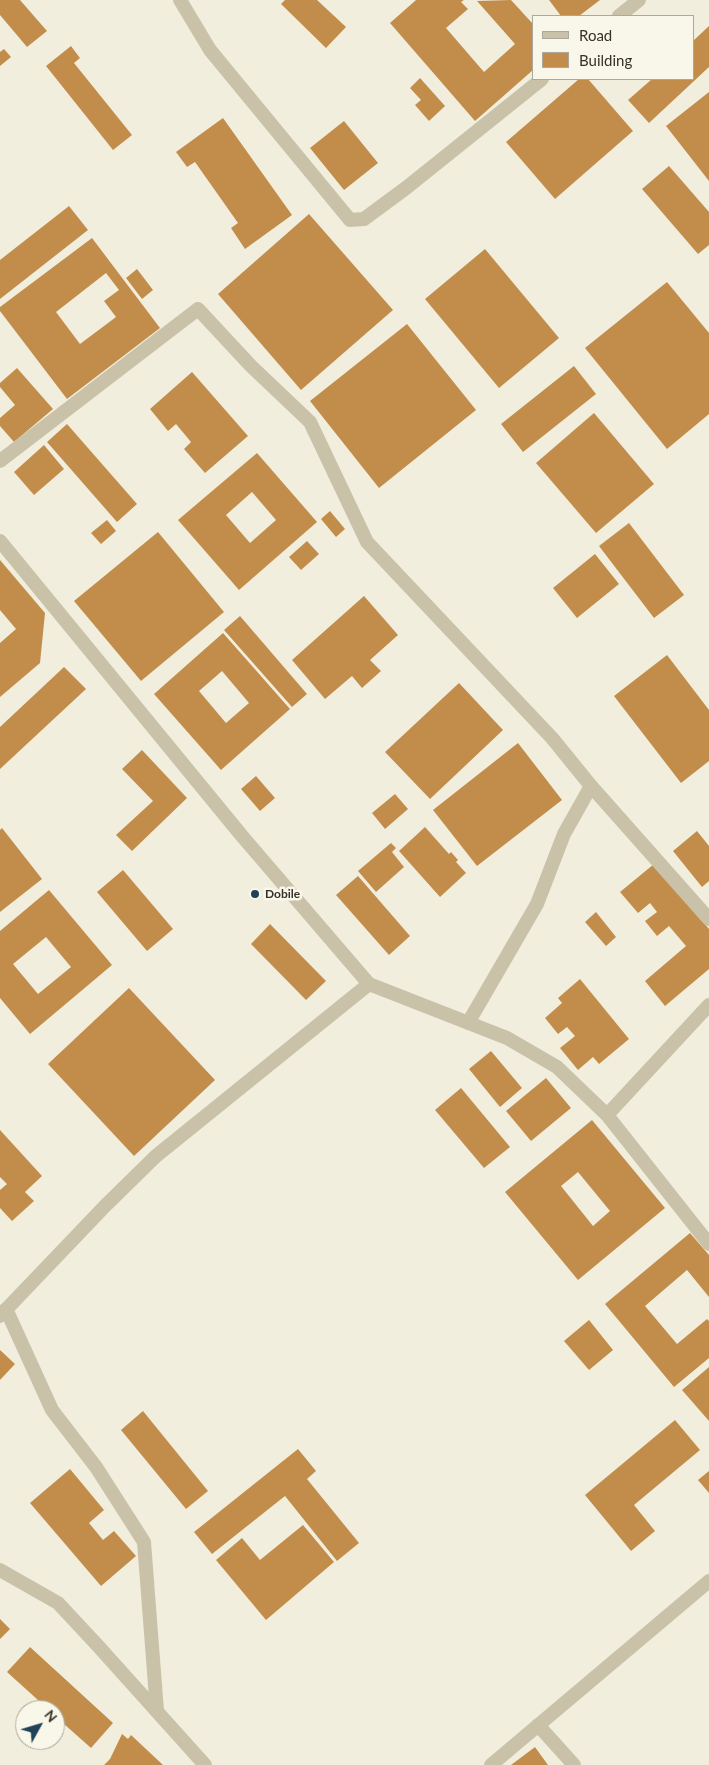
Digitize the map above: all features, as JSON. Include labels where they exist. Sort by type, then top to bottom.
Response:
[{"type":"street","points":[[180,0],[210,50],[350,220],[364,219],[406,188],[541,80]]},
{"type":"street","points":[[620,15],[639,0]]},
{"type":"street","points":[[0,460],[198,309],[251,366],[310,422],[367,542],[552,738],[591,786],[709,920]]},
{"type":"street","points":[[0,541],[242,836],[369,984],[507,1038],[557,1067],[607,1115],[709,1244]]},
{"type":"street","points":[[468,1023],[537,904],[564,834],[591,786]]},
{"type":"street","points":[[157,1711],[144,1542],[96,1467],[52,1410],[3,1313],[105,1206],[156,1156],[369,984]]},
{"type":"street","points":[[607,1115],[709,1006]]},
{"type":"street","points":[[0,1570],[58,1603],[205,1765]]},
{"type":"street","points":[[491,1765],[709,1581]]},
{"type":"street","points":[[538,1725],[574,1765]]},
{"type":"building","points":[[0,0],[20,0],[47,31],[27,47],[0,15]]},
{"type":"building","points":[[285,0],[317,0],[346,27],[326,48],[281,4]]},
{"type":"building","points":[[416,0],[464,0],[461,2],[468,9],[446,28],[484,72],[515,44],[477,1],[511,0],[532,23],[532,71],[475,121],[390,23]]},
{"type":"building","points":[[549,0],[600,0],[580,15],[560,15]]},
{"type":"building","points":[[709,26],[709,67],[649,123],[628,100],[651,80],[694,80],[694,40]]},
{"type":"building","points":[[71,46],[80,58],[74,63],[132,135],[113,150],[46,66]]},
{"type":"building","points":[[4,49],[11,57],[0,66],[0,52]]},
{"type":"building","points":[[420,78],[445,106],[429,121],[415,105],[421,100],[410,88]]},
{"type":"building","points":[[578,80],[589,80],[633,131],[555,199],[506,142]]},
{"type":"building","points":[[709,92],[709,181],[666,126]]},
{"type":"building","points":[[223,118],[292,215],[245,249],[231,228],[238,223],[195,162],[187,167],[176,152]]},
{"type":"building","points":[[344,121],[378,163],[344,190],[310,148]]},
{"type":"building","points":[[669,166],[709,212],[709,245],[698,254],[642,189]]},
{"type":"building","points":[[69,206],[88,230],[0,299],[0,260]]},
{"type":"building","points":[[309,214],[393,310],[301,390],[218,294]]},
{"type":"building","points":[[92,238],[160,328],[67,399],[0,311],[0,307]],"holes":[[[106,273],[119,290],[104,301],[116,317],[80,344],[56,312]]]},
{"type":"building","points":[[485,249],[559,338],[499,388],[425,299]]},
{"type":"building","points":[[137,269],[153,290],[142,299],[126,278]]},
{"type":"building","points":[[667,282],[709,333],[709,414],[667,449],[585,348]]},
{"type":"building","points":[[407,324],[476,410],[379,488],[310,401]]},
{"type":"building","points":[[574,366],[596,394],[523,452],[501,424]]},
{"type":"building","points":[[17,368],[53,409],[14,442],[0,426],[0,418],[15,405],[0,387],[0,383]]},
{"type":"building","points":[[192,372],[248,436],[205,473],[184,449],[191,442],[176,424],[168,431],[150,409]]},
{"type":"building","points":[[594,413],[654,484],[596,533],[536,463]]},
{"type":"building","points":[[67,424],[137,504],[117,522],[47,442]]},
{"type":"building","points":[[44,445],[64,469],[34,495],[14,472]]},
{"type":"building","points":[[257,453],[317,522],[239,590],[178,520]],"holes":[[[252,492],[276,520],[250,543],[226,515]]]},
{"type":"building","points":[[330,511],[345,529],[336,537],[321,519]]},
{"type":"building","points":[[107,520],[116,531],[101,544],[91,533]]},
{"type":"building","points":[[629,523],[684,595],[654,618],[599,546]]},
{"type":"building","points":[[158,532],[224,612],[141,681],[74,601]]},
{"type":"building","points":[[307,541],[319,554],[301,570],[289,557]]},
{"type":"building","points":[[595,554],[619,584],[577,618],[553,588]]},
{"type":"building","points":[[0,560],[45,613],[40,663],[0,697],[0,643],[16,629],[0,610]]},
{"type":"building","points":[[364,596],[398,635],[370,660],[381,671],[362,688],[352,676],[325,699],[292,660]]},
{"type":"building","points":[[240,616],[307,694],[292,707],[224,630]]},
{"type":"building","points":[[223,633],[290,709],[221,770],[154,694]],"holes":[[[222,671],[249,703],[226,723],[199,691]]]},
{"type":"building","points":[[667,655],[709,710],[709,761],[681,783],[614,696]]},
{"type":"building","points":[[64,667],[86,689],[0,769],[0,727]]},
{"type":"building","points":[[459,683],[503,730],[430,799],[385,752]]},
{"type":"building","points":[[518,743],[562,800],[477,866],[433,810]]},
{"type":"building","points":[[142,750],[187,798],[132,851],[116,835],[153,801],[122,769]]},
{"type":"building","points":[[256,776],[275,798],[260,811],[241,789]]},
{"type":"building","points":[[395,794],[408,809],[385,829],[372,813]]},
{"type":"building","points":[[425,827],[449,854],[451,852],[458,860],[456,862],[466,873],[440,897],[399,851]]},
{"type":"building","points":[[2,828],[42,879],[0,912],[0,830]]},
{"type":"building","points":[[697,831],[709,846],[709,881],[702,887],[673,851]]},
{"type":"building","points":[[391,843],[396,848],[392,852],[404,867],[376,892],[358,871]]},
{"type":"building","points":[[654,864],[709,929],[709,969],[665,1006],[645,981],[686,946],[669,926],[657,936],[645,921],[657,912],[650,903],[638,913],[620,892]]},
{"type":"building","points":[[123,870],[173,929],[147,951],[97,892]]},
{"type":"building","points":[[358,876],[410,936],[389,955],[336,895]]},
{"type":"building","points":[[49,890],[112,965],[30,1034],[0,998],[0,931]],"holes":[[[46,937],[71,967],[38,994],[13,964]]]},
{"type":"building","points":[[596,912],[616,937],[606,946],[585,922]]},
{"type":"building","points":[[270,924],[326,981],[306,1000],[251,944]]},
{"type":"building","points":[[580,979],[629,1039],[599,1064],[593,1057],[578,1070],[560,1048],[575,1036],[567,1027],[558,1034],[545,1018],[562,1003],[558,998]]},
{"type":"building","points":[[129,988],[215,1080],[134,1156],[48,1064]]},
{"type":"building","points":[[491,1051],[522,1088],[500,1107],[469,1069]]},
{"type":"building","points":[[546,1078],[571,1108],[531,1141],[506,1111]]},
{"type":"building","points":[[461,1088],[510,1147],[484,1168],[435,1110]]},
{"type":"building","points":[[592,1120],[665,1208],[578,1280],[505,1192]],"holes":[[[578,1172],[610,1211],[593,1226],[561,1186]]]},
{"type":"building","points":[[0,1130],[42,1176],[25,1192],[34,1201],[12,1221],[0,1208],[0,1190],[7,1184],[0,1177]]},
{"type":"building","points":[[690,1233],[709,1255],[709,1297],[687,1270],[645,1306],[677,1344],[707,1319],[709,1321],[709,1358],[674,1387],[605,1304]]},
{"type":"building","points":[[589,1320],[613,1350],[589,1370],[564,1341]]},
{"type":"building","points":[[0,1350],[15,1364],[0,1380]]},
{"type":"building","points":[[709,1367],[709,1421],[682,1390]]},
{"type":"building","points":[[143,1411],[208,1491],[186,1509],[121,1430]]},
{"type":"building","points":[[675,1420],[700,1450],[634,1505],[655,1531],[631,1551],[585,1495]]},
{"type":"building","points":[[298,1449],[316,1471],[307,1479],[359,1543],[337,1561],[285,1496],[212,1554],[194,1532]]},
{"type":"building","points":[[70,1469],[104,1510],[89,1523],[103,1540],[114,1531],[136,1556],[101,1586],[30,1503]]},
{"type":"building","points":[[709,1471],[709,1493],[698,1480]]},
{"type":"building","points":[[303,1525],[334,1562],[266,1620],[216,1560],[242,1538],[260,1560]]},
{"type":"building","points":[[0,1619],[10,1629],[0,1639]]},
{"type":"building","points":[[30,1647],[113,1723],[91,1748],[65,1725],[65,1700],[38,1700],[7,1672]]},
{"type":"building","points":[[122,1734],[128,1739],[131,1735],[163,1765],[104,1765],[110,1759]]},
{"type":"building","points":[[535,1747],[548,1765],[511,1765]]},
{"type":"place","name":"Dobile","points":[[255,894]]}]
